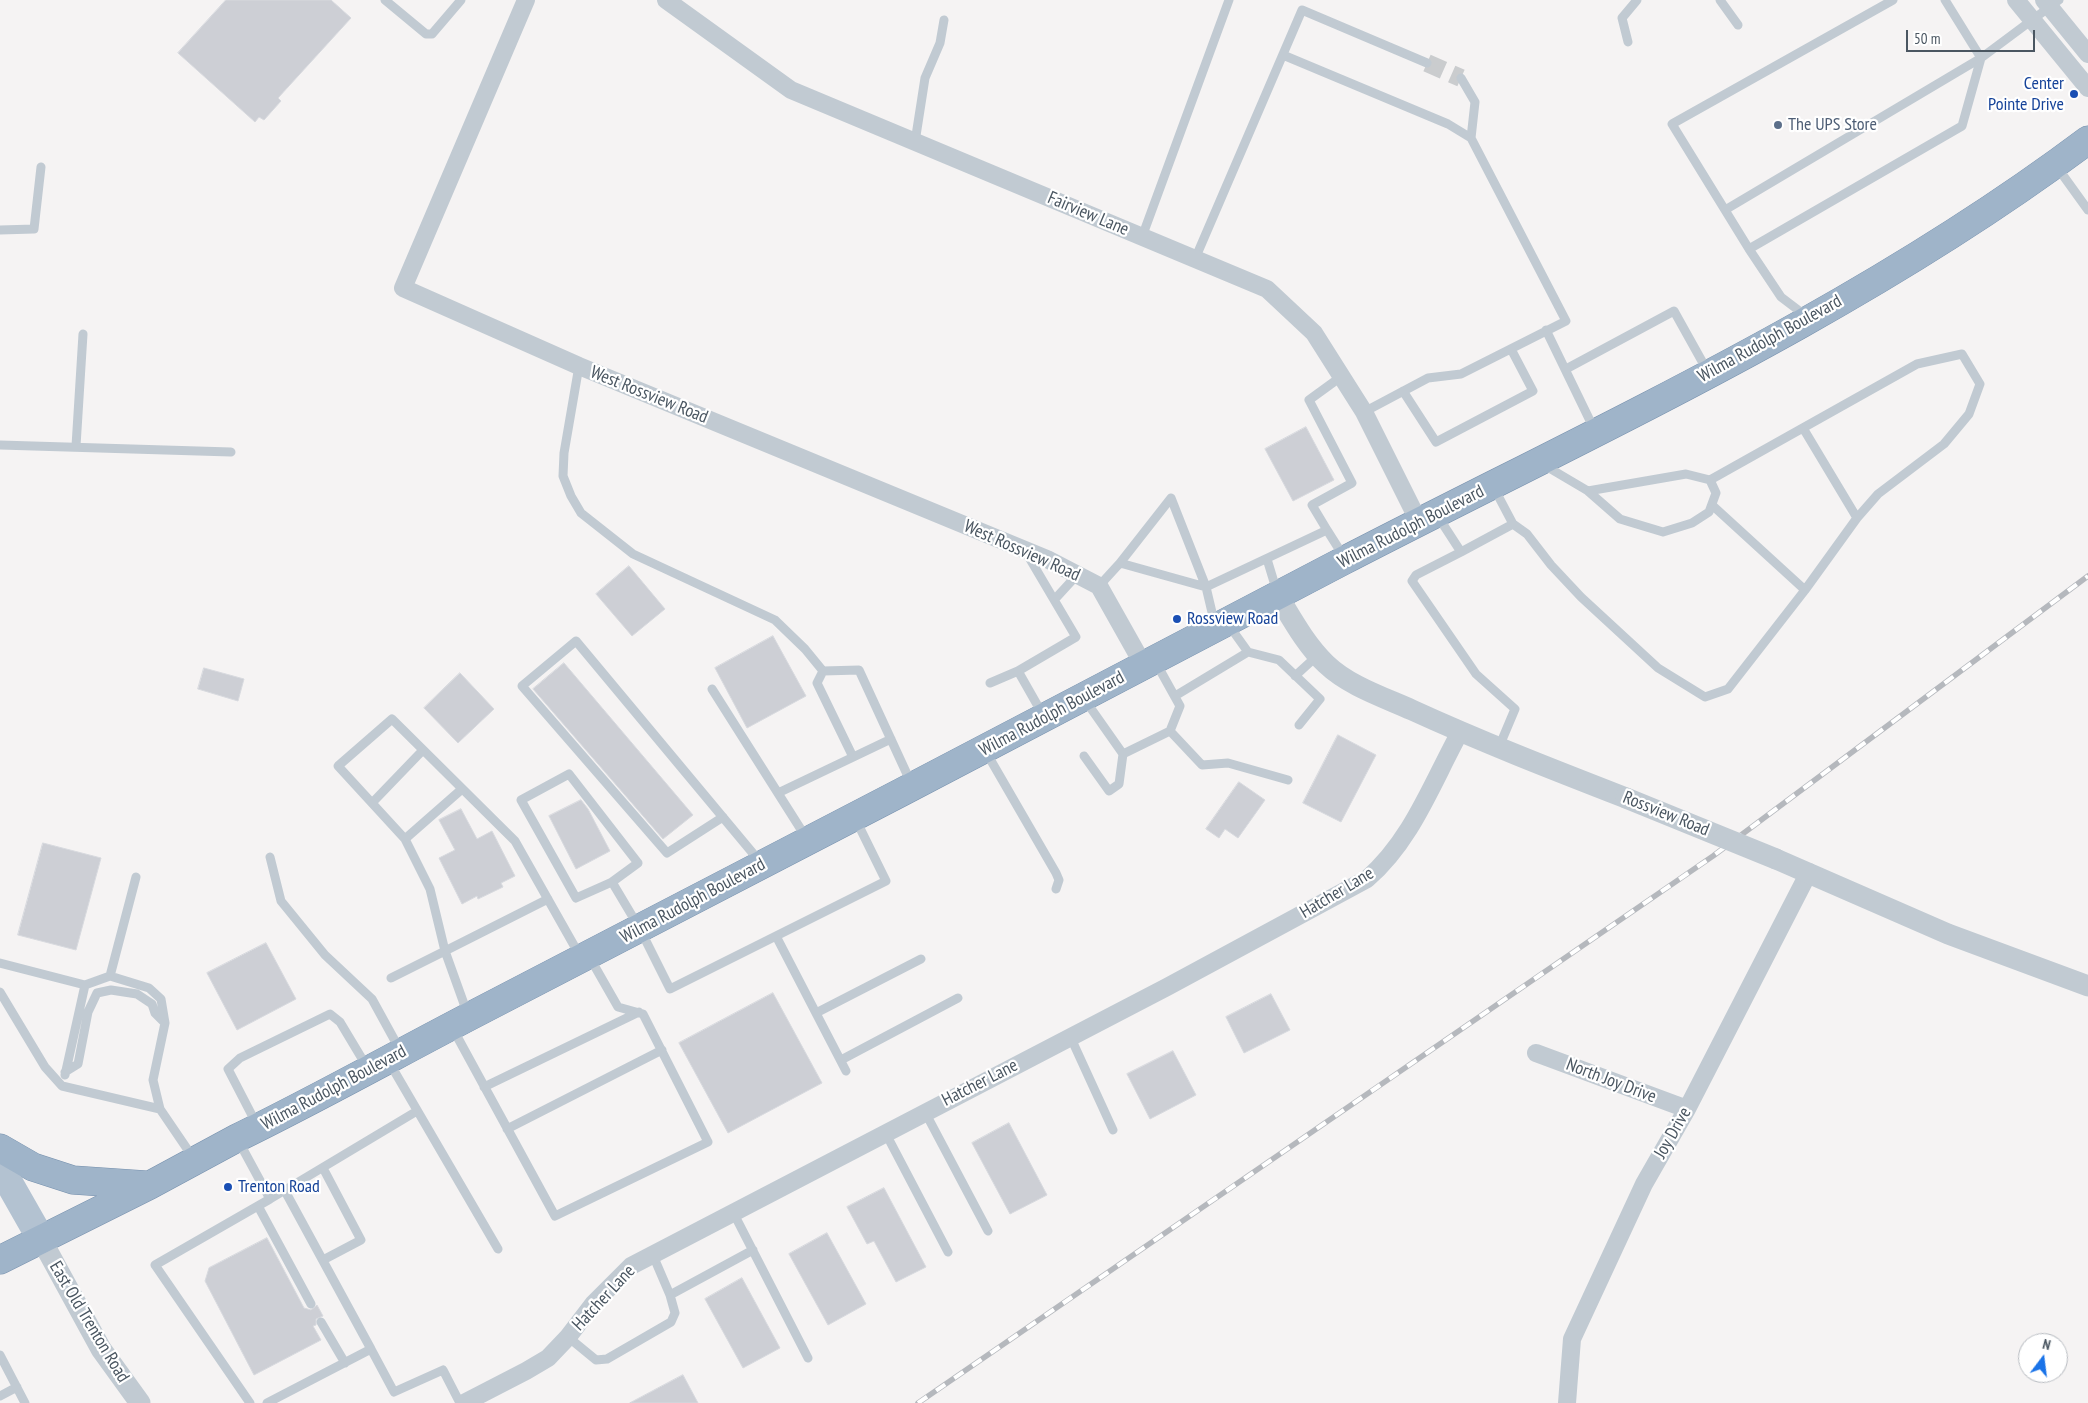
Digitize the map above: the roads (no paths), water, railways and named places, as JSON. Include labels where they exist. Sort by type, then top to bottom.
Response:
[{"type":"highway","name":"Wilma Rudolph Boulevard","points":[[0,1260],[150,1185],[1346,560],[1708,374],[1810,319],[1922,254],[2055,165],[2088,140]]},
{"type":"highway","points":[[0,1148],[33,1167],[73,1180],[150,1185]]},
{"type":"main road","points":[[0,1167],[41,1239]]},
{"type":"street","name":"West Rossview Road","points":[[526,0],[403,288],[579,366],[1025,550],[1077,575],[1098,586],[1149,663]]},
{"type":"street","name":"Fairview Lane","points":[[666,0],[791,90],[1267,289],[1314,333],[1428,519]]},
{"type":"street","points":[[2016,0],[2088,88]]},
{"type":"street","points":[[2051,2],[2088,54]]},
{"type":"street","name":"Rossview Road","points":[[1278,596],[1297,627],[1318,655],[1326,664],[1350,682],[1460,732],[1809,872],[1948,934],[2088,986]]},
{"type":"street","name":"Hatcher Lane","points":[[464,1403],[548,1358],[568,1337],[594,1303],[631,1266],[1167,987],[1367,878],[1383,865],[1398,848],[1460,732]]},
{"type":"street","name":"Joy Drive","points":[[1567,1403],[1572,1339],[1644,1184],[1687,1109],[1809,872]]},
{"type":"street","name":"North Joy Drive","points":[[1536,1053],[1687,1109]]},
{"type":"street","name":"East Old Trenton Road","points":[[41,1239],[101,1349],[138,1402]]},
{"type":"lane","points":[[385,0],[426,34],[432,34],[461,0]]},
{"type":"lane","points":[[1142,237],[1229,0]]},
{"type":"lane","points":[[1628,42],[1622,18],[1637,0]]},
{"type":"lane","points":[[1720,0],[1738,25]]},
{"type":"lane","points":[[1810,319],[1781,297],[1672,124],[1892,0]]},
{"type":"lane","points":[[1749,249],[1962,126],[1981,58],[1945,0]]},
{"type":"lane","points":[[1725,210],[1981,58],[2031,20],[2051,2]]},
{"type":"lane","points":[[1195,259],[1302,10],[1427,63]]},
{"type":"lane","points":[[915,142],[925,78],[940,43],[944,20]]},
{"type":"lane","points":[[1283,55],[1448,124],[1471,138],[1566,321],[1461,374],[1428,378],[1364,412]]},
{"type":"lane","points":[[1461,78],[1475,102],[1471,138]]},
{"type":"lane","points":[[2055,165],[2088,210]]},
{"type":"lane","points":[[0,230],[34,229],[41,167]]},
{"type":"lane","points":[[1566,369],[1674,311],[1708,374]]},
{"type":"lane","points":[[1546,330],[1596,433]]},
{"type":"lane","points":[[76,446],[83,334]]},
{"type":"lane","points":[[1403,391],[1436,442],[1533,391],[1511,349]]},
{"type":"lane","points":[[1493,486],[1513,524],[1527,534],[1551,566],[1581,597],[1651,661],[1705,697],[1728,689],[1878,494],[1944,444],[1970,414],[1980,384],[1962,354],[1917,364],[1710,480],[1686,474],[1588,491]]},
{"type":"lane","points":[[579,366],[564,454],[563,476],[571,496],[581,513],[633,554],[775,620],[805,649],[823,671]]},
{"type":"lane","points":[[1342,376],[1309,400],[1352,484],[1312,505],[1346,560]]},
{"type":"lane","points":[[1803,428],[1858,518]]},
{"type":"lane","points":[[0,445],[230,452]]},
{"type":"lane","points":[[1540,462],[1588,491],[1620,519],[1663,532],[1692,523],[1709,512],[1716,493],[1710,480]]},
{"type":"lane","points":[[1098,586],[1120,563],[1171,498],[1221,626],[1248,652],[1279,660],[1320,699],[1299,725]]},
{"type":"lane","points":[[1712,505],[1805,590]]},
{"type":"lane","points":[[1428,519],[1461,552]]},
{"type":"lane","points":[[1498,747],[1515,709],[1476,674],[1412,581],[1416,575],[1513,524]]},
{"type":"lane","points":[[1120,563],[1206,588],[1327,530]]},
{"type":"lane","points":[[990,683],[1018,670],[1076,637],[1056,599],[1025,550]]},
{"type":"lane","points":[[1267,559],[1278,596]]},
{"type":"lane","points":[[1056,599],[1077,575]]},
{"type":"lane","points":[[723,817],[667,853],[522,686],[576,641],[723,817],[763,865]]},
{"type":"lane","points":[[1175,696],[1248,652]]},
{"type":"lane","points":[[1294,676],[1318,655]]},
{"type":"lane","points":[[1123,754],[1170,731],[1180,706],[1175,696],[1149,663]]},
{"type":"lane","points":[[823,671],[859,670],[913,787]]},
{"type":"lane","points":[[1018,670],[1045,718]]},
{"type":"lane","points":[[823,671],[818,683],[853,757]]},
{"type":"lane","points":[[712,690],[808,841]]},
{"type":"lane","points":[[1083,698],[1123,754],[1119,784],[1109,791],[1084,756]]},
{"type":"lane","points":[[392,720],[462,789],[515,840],[548,899],[618,1007],[644,1014],[708,1142],[555,1216],[484,1087],[460,1022],[430,889],[405,839],[338,766],[392,720]]},
{"type":"lane","points":[[1170,731],[1202,765],[1228,763],[1288,780]]},
{"type":"lane","points":[[778,793],[891,739]]},
{"type":"lane","points":[[985,749],[1056,873],[1059,880],[1056,889]]},
{"type":"lane","points":[[372,803],[423,750]]},
{"type":"lane","points":[[570,774],[638,864],[612,882],[576,898],[521,800],[570,774]]},
{"type":"lane","points":[[405,839],[462,789]]},
{"type":"lane","points":[[612,882],[640,929],[670,989],[886,881],[854,817]]},
{"type":"lane","points":[[270,857],[281,901],[325,955],[372,1000],[386,1061]]},
{"type":"lane","points":[[110,976],[136,876]]},
{"type":"lane","points":[[391,978],[548,899]]},
{"type":"lane","points":[[776,936],[846,1071]]},
{"type":"lane","points":[[816,1013],[921,959]]},
{"type":"lane","points":[[0,963],[85,985],[110,976],[149,988],[161,999],[165,1023],[153,1080],[160,1109],[195,1160]]},
{"type":"lane","points":[[62,1086],[85,985]]},
{"type":"lane","points":[[65,1072],[78,1064],[88,1012],[97,994],[111,990],[137,994],[152,1004],[155,1013],[165,1023]]},
{"type":"lane","points":[[0,992],[45,1067],[62,1086],[160,1109]]},
{"type":"lane","points":[[841,1060],[958,998]]},
{"type":"lane","points":[[484,1087],[639,1012]]},
{"type":"lane","points":[[270,1199],[247,1133],[228,1068],[240,1058],[330,1014],[386,1061],[498,1249]]},
{"type":"lane","points":[[1070,1036],[1113,1130]]},
{"type":"lane","points":[[507,1129],[662,1050]]},
{"type":"lane","points":[[250,1403],[156,1265],[285,1191],[417,1111]]},
{"type":"lane","points":[[925,1112],[988,1231]]},
{"type":"lane","points":[[886,1132],[948,1252]]},
{"type":"lane","points":[[323,1168],[362,1240],[323,1260]]},
{"type":"lane","points":[[285,1191],[394,1392],[443,1370],[460,1403]]},
{"type":"lane","points":[[258,1206],[311,1304]]},
{"type":"lane","points":[[733,1212],[808,1358]]},
{"type":"lane","points":[[670,1294],[753,1250]]},
{"type":"lane","points":[[568,1337],[596,1360],[607,1358],[671,1322],[674,1313],[670,1294],[652,1254]]},
{"type":"lane","points":[[321,1322],[345,1363]]},
{"type":"lane","points":[[267,1403],[371,1349]]},
{"type":"lane","points":[[0,1356],[3,1368],[25,1403]]},
{"type":"lane","points":[[0,1396],[17,1388]]},
{"type":"tunnel","points":[[1427,63],[1461,78]]},
{"type":"railway","points":[[918,1403],[1713,856],[2088,576]]},
{"type":"place","name":"Center Pointe Drive","points":[[2074,94]]},
{"type":"place","name":"The UPS Store","points":[[1778,125]]},
{"type":"place","name":"Rossview Road","points":[[1177,619]]},
{"type":"place","name":"Trenton Road","points":[[228,1187]]}]
